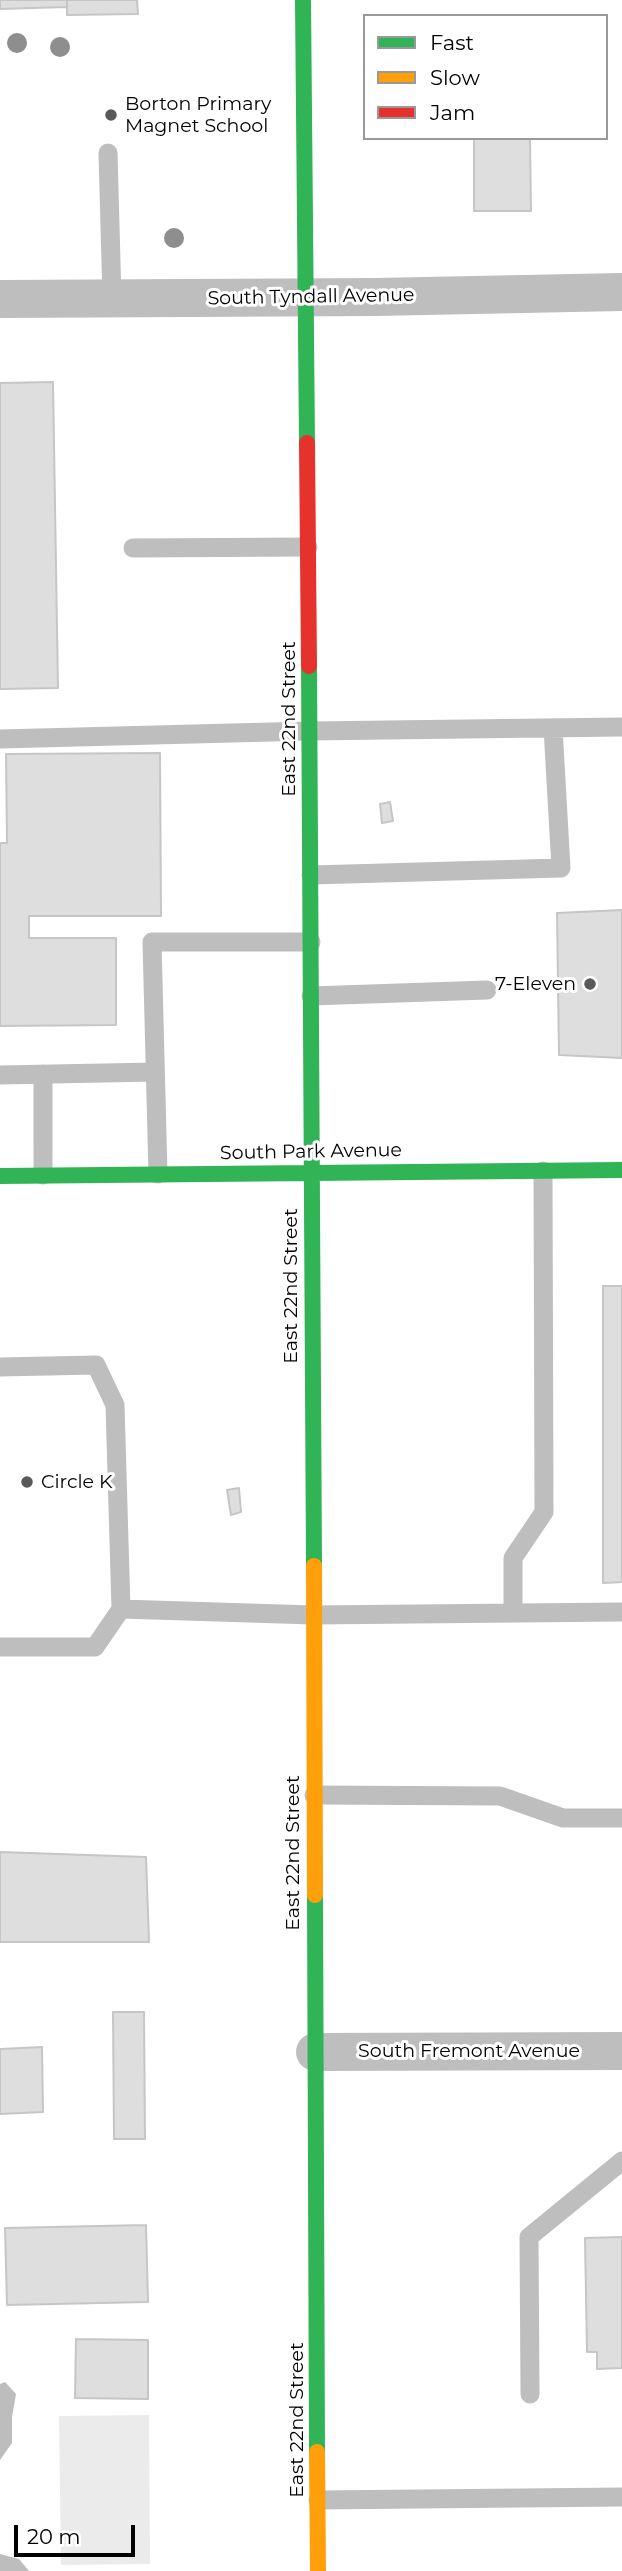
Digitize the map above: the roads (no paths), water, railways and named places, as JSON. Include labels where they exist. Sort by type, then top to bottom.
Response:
[{"type":"main road","name":"East 22nd Street","points":[[303,0],[311,875],[318,2571]]},
{"type":"main road","name":"South Park Avenue","points":[[0,1176],[622,1170]]},
{"type":"street","name":"South Tyndall Avenue","points":[[0,299],[622,292]]},
{"type":"street","name":"South Fremont Avenue","points":[[315,2052],[622,2051]]},
{"type":"lane","points":[[108,153],[111,298]]},
{"type":"lane","points":[[133,548],[308,547]]},
{"type":"lane","points":[[0,738],[622,727]]},
{"type":"lane","points":[[311,875],[561,868],[553,728]]},
{"type":"lane","points":[[158,1174],[152,942],[311,942]]},
{"type":"lane","points":[[311,996],[487,990]]},
{"type":"lane","points":[[0,1075],[155,1072]]},
{"type":"lane","points":[[43,1074],[43,1175]]},
{"type":"lane","points":[[513,1613],[513,1558],[544,1512],[543,1171]]},
{"type":"lane","points":[[0,1367],[96,1364],[115,1405],[121,1609],[95,1647],[0,1647]]},
{"type":"lane","points":[[121,1609],[313,1615],[622,1612]]},
{"type":"lane","points":[[314,1795],[500,1796],[563,1818],[622,1818]]},
{"type":"lane","points":[[530,2394],[529,2237],[622,2161]]},
{"type":"lane","points":[[318,2500],[622,2497]]},
{"type":"place","name":"Borton Primary Magnet School","points":[[111,115]]},
{"type":"place","name":"7-Eleven","points":[[590,984]]},
{"type":"place","name":"Circle K","points":[[27,1482]]}]
